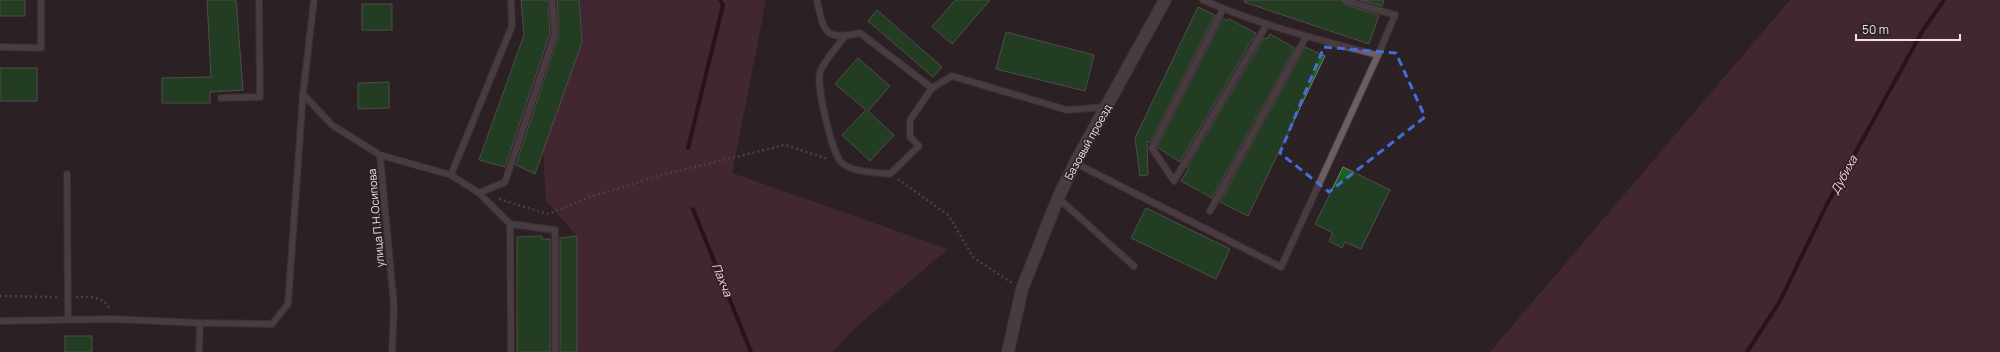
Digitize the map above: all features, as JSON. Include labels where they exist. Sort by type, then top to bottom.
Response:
[{"type":"street","name":"Базовый проезд","points":[[1008,352],[1022,289],[1058,198],[1075,163],[1165,0]]},
{"type":"lane","points":[[0,47],[41,48],[41,0]]},
{"type":"lane","points":[[221,98],[260,97],[259,0]]},
{"type":"lane","points":[[0,320],[68,319],[272,324],[288,304],[303,94],[314,0]]},
{"type":"lane","points":[[451,175],[512,26],[511,0]]},
{"type":"lane","points":[[479,193],[505,182],[555,34],[552,0]]},
{"type":"lane","points":[[817,0],[824,28],[830,34],[844,36],[860,33],[932,88]]},
{"type":"lane","points":[[1203,0],[1223,9],[1306,37],[1378,55]]},
{"type":"lane","points":[[1075,163],[1281,267],[1396,15],[1344,0]]},
{"type":"lane","points":[[1223,9],[1152,148],[1174,181],[1267,24]]},
{"type":"lane","points":[[844,36],[819,72],[821,98],[833,148],[842,163],[856,170],[890,174],[919,146],[910,137],[910,120],[932,88],[952,76],[1067,110],[1107,107]]},
{"type":"lane","points":[[1210,211],[1306,37]]},
{"type":"lane","name":"улица П.Н.Осипова","points":[[303,94],[332,125],[380,155],[394,306],[392,352]]},
{"type":"lane","points":[[380,155],[451,175],[479,193],[510,224],[554,230],[554,352]]},
{"type":"lane","points":[[67,174],[68,319]]},
{"type":"lane","points":[[1058,198],[1134,266]]},
{"type":"lane","points":[[510,224],[511,352]]},
{"type":"lane","points":[[199,352],[200,323]]},
{"type":"path","points":[[479,193],[548,214],[590,197],[665,174],[785,145],[842,163]]},
{"type":"path","points":[[890,174],[948,215],[974,258],[1022,289]]},
{"type":"highlighted area","points":[[1324,47],[1396,53],[1425,117],[1329,192],[1280,153]]},
{"type":"shaded area","points":[[579,0],[766,0],[732,173],[948,249],[857,326],[832,352],[577,352],[577,236],[546,201],[543,151],[582,42]]},
{"type":"shaded area","points":[[1790,0],[2000,0],[2000,352],[1490,352]]},
{"type":"building","points":[[0,0],[25,0],[25,16],[0,16]]},
{"type":"building","points":[[207,0],[236,0],[243,90],[210,92],[210,103],[162,103],[162,78],[211,77]]},
{"type":"building","points":[[521,0],[548,0],[550,33],[505,167],[479,160],[524,35]]},
{"type":"building","points":[[557,0],[579,0],[582,42],[535,174],[516,165],[559,35]]},
{"type":"building","points":[[955,0],[990,0],[952,44],[932,27]]},
{"type":"building","points":[[1245,0],[1340,0],[1343,4],[1379,15],[1369,44],[1244,2]]},
{"type":"building","points":[[1360,0],[1384,0],[1382,6]]},
{"type":"building","points":[[362,4],[392,4],[392,30],[362,30]]},
{"type":"building","points":[[1198,7],[1215,15],[1150,143],[1147,141],[1148,175],[1140,176],[1135,138]]},
{"type":"building","points":[[877,10],[942,67],[933,77],[868,21]]},
{"type":"building","points":[[1223,18],[1228,21],[1229,19],[1256,33],[1180,162],[1157,147]]},
{"type":"building","points":[[1006,32],[1094,55],[1085,91],[996,69]]},
{"type":"building","points":[[1270,34],[1295,48],[1212,198],[1181,181],[1189,168],[1187,167],[1264,38],[1267,39]]},
{"type":"building","points":[[1305,47],[1325,56],[1248,216],[1220,202]]},
{"type":"building","points":[[858,58],[890,86],[868,111],[894,135],[870,161],[842,135],[866,110],[835,84]]},
{"type":"building","points":[[0,68],[37,68],[37,101],[0,101]]},
{"type":"building","points":[[389,82],[389,108],[358,109],[358,83]]},
{"type":"building","points":[[1343,167],[1390,190],[1361,249],[1345,242],[1342,248],[1329,241],[1333,233],[1315,224]]},
{"type":"building","points":[[1146,208],[1230,249],[1216,279],[1131,238]]},
{"type":"building","points":[[542,236],[542,239],[550,239],[550,352],[517,352],[517,237]]},
{"type":"building","points":[[577,236],[577,352],[560,352],[560,238]]},
{"type":"building","points":[[65,336],[92,336],[92,352],[65,352]]},
{"type":"waterway","name":"Пахча","points":[[688,148],[723,5],[720,0]]},
{"type":"waterway","name":"Дубиха","points":[[1747,352],[1780,301],[1826,206],[1923,30],[1944,0]]},
{"type":"waterway","name":"Пахча","points":[[693,209],[751,352]]}]
